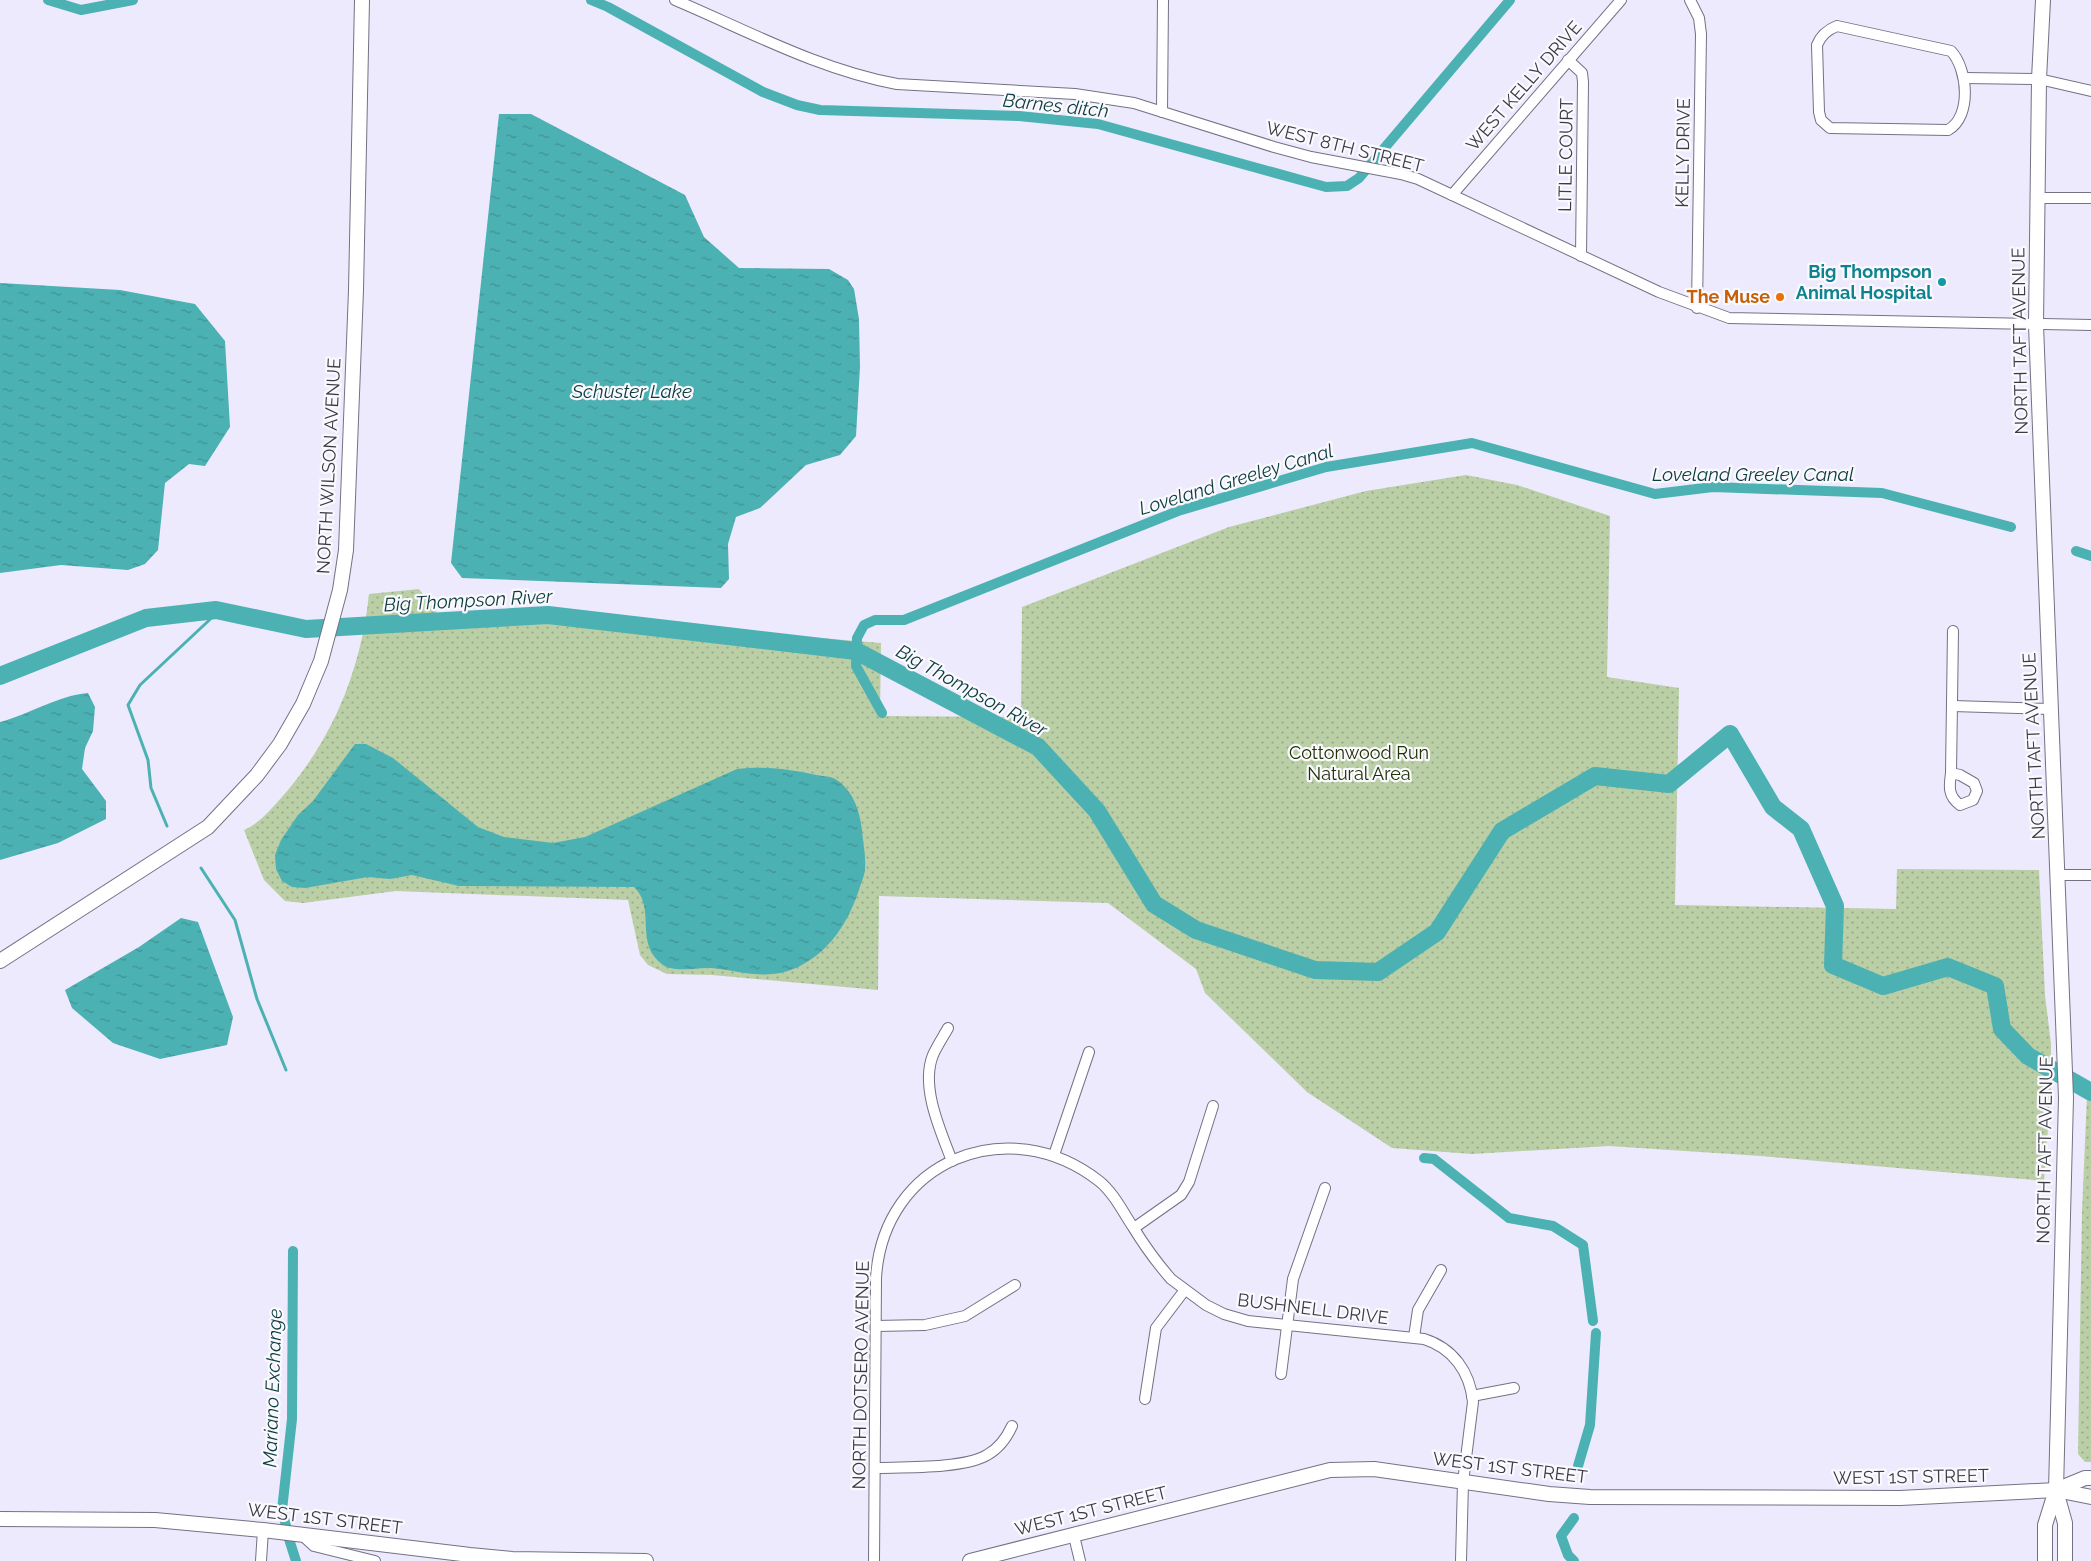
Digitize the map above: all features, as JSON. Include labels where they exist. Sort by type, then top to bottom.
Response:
[{"type":"main road","name":"NORTH WILSON AVENUE","points":[[0,961],[208,827],[257,775],[280,744],[303,704],[321,661],[340,590],[346,550],[362,0]]},
{"type":"main road","name":"NORTH TAFT AVENUE","points":[[2043,0],[2039,79],[2036,325],[2050,708],[2059,875],[2066,1098],[2056,1490]]},
{"type":"main road","name":"WEST 1ST STREET","points":[[970,1561],[1330,1470],[1374,1468],[1549,1494],[1590,1497],[1900,1498],[2056,1490],[2091,1497]]},
{"type":"main road","name":"WEST 1ST STREET","points":[[2056,1490],[2085,1478],[2091,1478]]},
{"type":"main road","points":[[2045,1561],[2045,1525],[2056,1490]]},
{"type":"main road","points":[[2056,1490],[2065,1524],[2065,1561]]},
{"type":"main road","name":"WEST 1ST STREET","points":[[0,1519],[155,1520],[301,1534],[470,1556],[512,1559],[646,1561]]},
{"type":"street","name":"WEST 8TH STREET","points":[[675,0],[830,66],[878,80],[898,84],[1075,94],[1134,103],[1274,147],[1385,170],[1418,179],[1696,308],[1729,318],[2091,325]]},
{"type":"street","points":[[1162,112],[1163,0]]},
{"type":"street","name":"WEST KELLY DRIVE","points":[[1452,195],[1621,0]]},
{"type":"street","name":"KELLY DRIVE","points":[[1690,0],[1699,18],[1701,34],[1696,308]]},
{"type":"street","points":[[1837,26],[1951,51],[1959,59],[1965,78],[1962,117],[1956,126],[1948,130],[1830,128],[1821,120],[1819,112],[1818,45],[1820,38],[1828,30],[1837,26]]},
{"type":"street","name":"LITLE COURT","points":[[1568,60],[1582,73],[1583,82],[1581,256]]},
{"type":"street","points":[[1965,78],[2039,79],[2091,91]]},
{"type":"street","points":[[2037,198],[2091,198]]},
{"type":"street","points":[[1951,774],[1953,632]]},
{"type":"street","points":[[1953,706],[2050,708]]},
{"type":"street","points":[[2059,875],[2091,875]]},
{"type":"street","points":[[948,1028],[932,1056],[930,1086],[937,1123],[952,1161]]},
{"type":"street","points":[[1054,1155],[1089,1052]]},
{"type":"street","points":[[1134,1228],[1182,1194],[1189,1182],[1213,1106]]},
{"type":"street","name":"BUSHNELL DRIVE","points":[[952,1161],[980,1151],[1022,1147],[1064,1159],[1101,1182],[1164,1271],[1184,1291],[1224,1314],[1248,1320],[1288,1325],[1414,1337],[1432,1341],[1454,1356],[1464,1369],[1472,1396],[1472,1414],[1463,1482],[1461,1561]]},
{"type":"street","name":"NORTH DOTSERO AVENUE","points":[[874,1561],[877,1266],[884,1233],[893,1215],[910,1191],[933,1171],[952,1161]]},
{"type":"street","points":[[1281,1374],[1293,1279],[1326,1188]]},
{"type":"street","points":[[1414,1337],[1418,1310],[1441,1270]]},
{"type":"street","points":[[876,1326],[940,1323],[977,1310],[1015,1285]]},
{"type":"street","points":[[1145,1399],[1156,1328],[1184,1291]]},
{"type":"street","points":[[1472,1396],[1514,1388]]},
{"type":"street","points":[[875,1468],[931,1467],[955,1464],[987,1455],[1007,1437],[1012,1426]]},
{"type":"street","points":[[261,1561],[263,1530]]},
{"type":"street","points":[[301,1534],[314,1546],[375,1561]]},
{"type":"street","points":[[1074,1536],[1080,1561]]},
{"type":"green space","name":"Cottonwood Run Natural Area","points":[[1466,475],[1517,485],[1610,516],[1607,677],[1679,688],[1675,905],[1896,909],[1897,869],[2039,870],[2045,995],[2051,1044],[2051,1088],[2044,1181],[1761,1156],[1609,1146],[1472,1154],[1392,1148],[1307,1092],[1205,993],[1196,969],[1108,903],[879,896],[878,990],[712,975],[667,974],[648,965],[640,955],[628,900],[396,891],[303,903],[285,901],[264,880],[244,830],[260,820],[282,797],[316,752],[330,727],[342,702],[359,650],[369,594],[419,589],[443,621],[543,612],[651,624],[881,643],[880,716],[1021,717],[1022,607],[1229,527],[1366,491]]},
{"type":"green space","points":[[2087,1095],[2091,1098],[2091,1462],[2085,1462],[2078,1454],[2082,1212]]},
{"type":"water","name":"Schuster Lake","points":[[499,114],[531,114],[685,195],[704,237],[739,268],[829,269],[848,280],[854,289],[859,319],[860,367],[856,436],[840,455],[806,465],[760,508],[736,517],[728,544],[729,579],[721,588],[462,578],[451,563]]},
{"type":"water","points":[[0,283],[120,290],[195,304],[225,341],[230,427],[205,466],[189,464],[165,483],[158,550],[145,564],[128,570],[61,565],[0,573]]},
{"type":"water","points":[[88,693],[95,707],[93,731],[85,748],[82,769],[106,801],[106,819],[58,843],[0,860],[0,722],[54,701]]},
{"type":"water","points":[[355,744],[366,744],[393,758],[478,827],[504,837],[553,843],[585,837],[737,769],[777,769],[831,777],[847,789],[857,809],[865,854],[864,876],[855,902],[844,924],[821,952],[800,966],[788,971],[766,974],[711,968],[674,969],[663,965],[654,956],[649,947],[644,905],[641,896],[634,887],[459,886],[412,875],[390,879],[368,877],[305,888],[292,887],[282,881],[276,869],[275,855],[281,840],[298,815],[313,801]]},
{"type":"water","points":[[181,918],[198,922],[233,1017],[227,1045],[160,1059],[113,1043],[72,1008],[65,990],[139,947]]},
{"type":"waterway","name":"Barnes ditch","points":[[48,0],[81,10],[133,0]]},
{"type":"waterway","name":"Barnes ditch","points":[[591,0],[608,7],[763,92],[797,105],[820,110],[1019,116],[1098,124],[1326,187],[1347,186],[1359,178],[1510,0]]},
{"type":"waterway","name":"Loveland Greeley Canal","points":[[882,713],[856,666],[857,638],[864,625],[875,620],[904,620],[1178,511],[1326,467],[1472,443],[1655,494],[1713,487],[1882,493],[2011,527]]},
{"type":"waterway","name":"Loveland Greeley Canal","points":[[2076,551],[2091,556]]},
{"type":"waterway","name":"Big Thompson River","points":[[0,676],[146,618],[216,610],[306,629],[548,615],[856,651],[1038,747],[1097,811],[1154,904],[1196,930],[1315,970],[1378,972],[1437,932],[1502,831],[1595,776],[1669,784],[1730,734],[1773,807],[1801,829],[1835,906],[1833,965],[1883,986],[1948,967],[1995,986],[2002,1029],[2028,1056],[2091,1092]]},
{"type":"waterway","points":[[167,826],[151,788],[148,760],[128,705],[140,685],[219,611]]},
{"type":"waterway","points":[[201,868],[235,920],[257,999],[286,1070]]},
{"type":"waterway","points":[[1424,1158],[1434,1159],[1509,1218],[1553,1226],[1583,1245],[1593,1321]]},
{"type":"waterway","name":"Mariano Exchange","points":[[286,1526],[282,1510],[292,1419],[293,1251]]},
{"type":"waterway","points":[[1578,1466],[1590,1425],[1596,1333]]},
{"type":"waterway","points":[[1574,1518],[1561,1536],[1568,1555],[1574,1561]]},
{"type":"waterway","name":"Mariano Exchange","points":[[289,1539],[296,1561]]},
{"type":"place","name":"Big Thompson Animal Hospital","points":[[1942,282]]},
{"type":"place","name":"The Muse","points":[[1780,297]]}]
